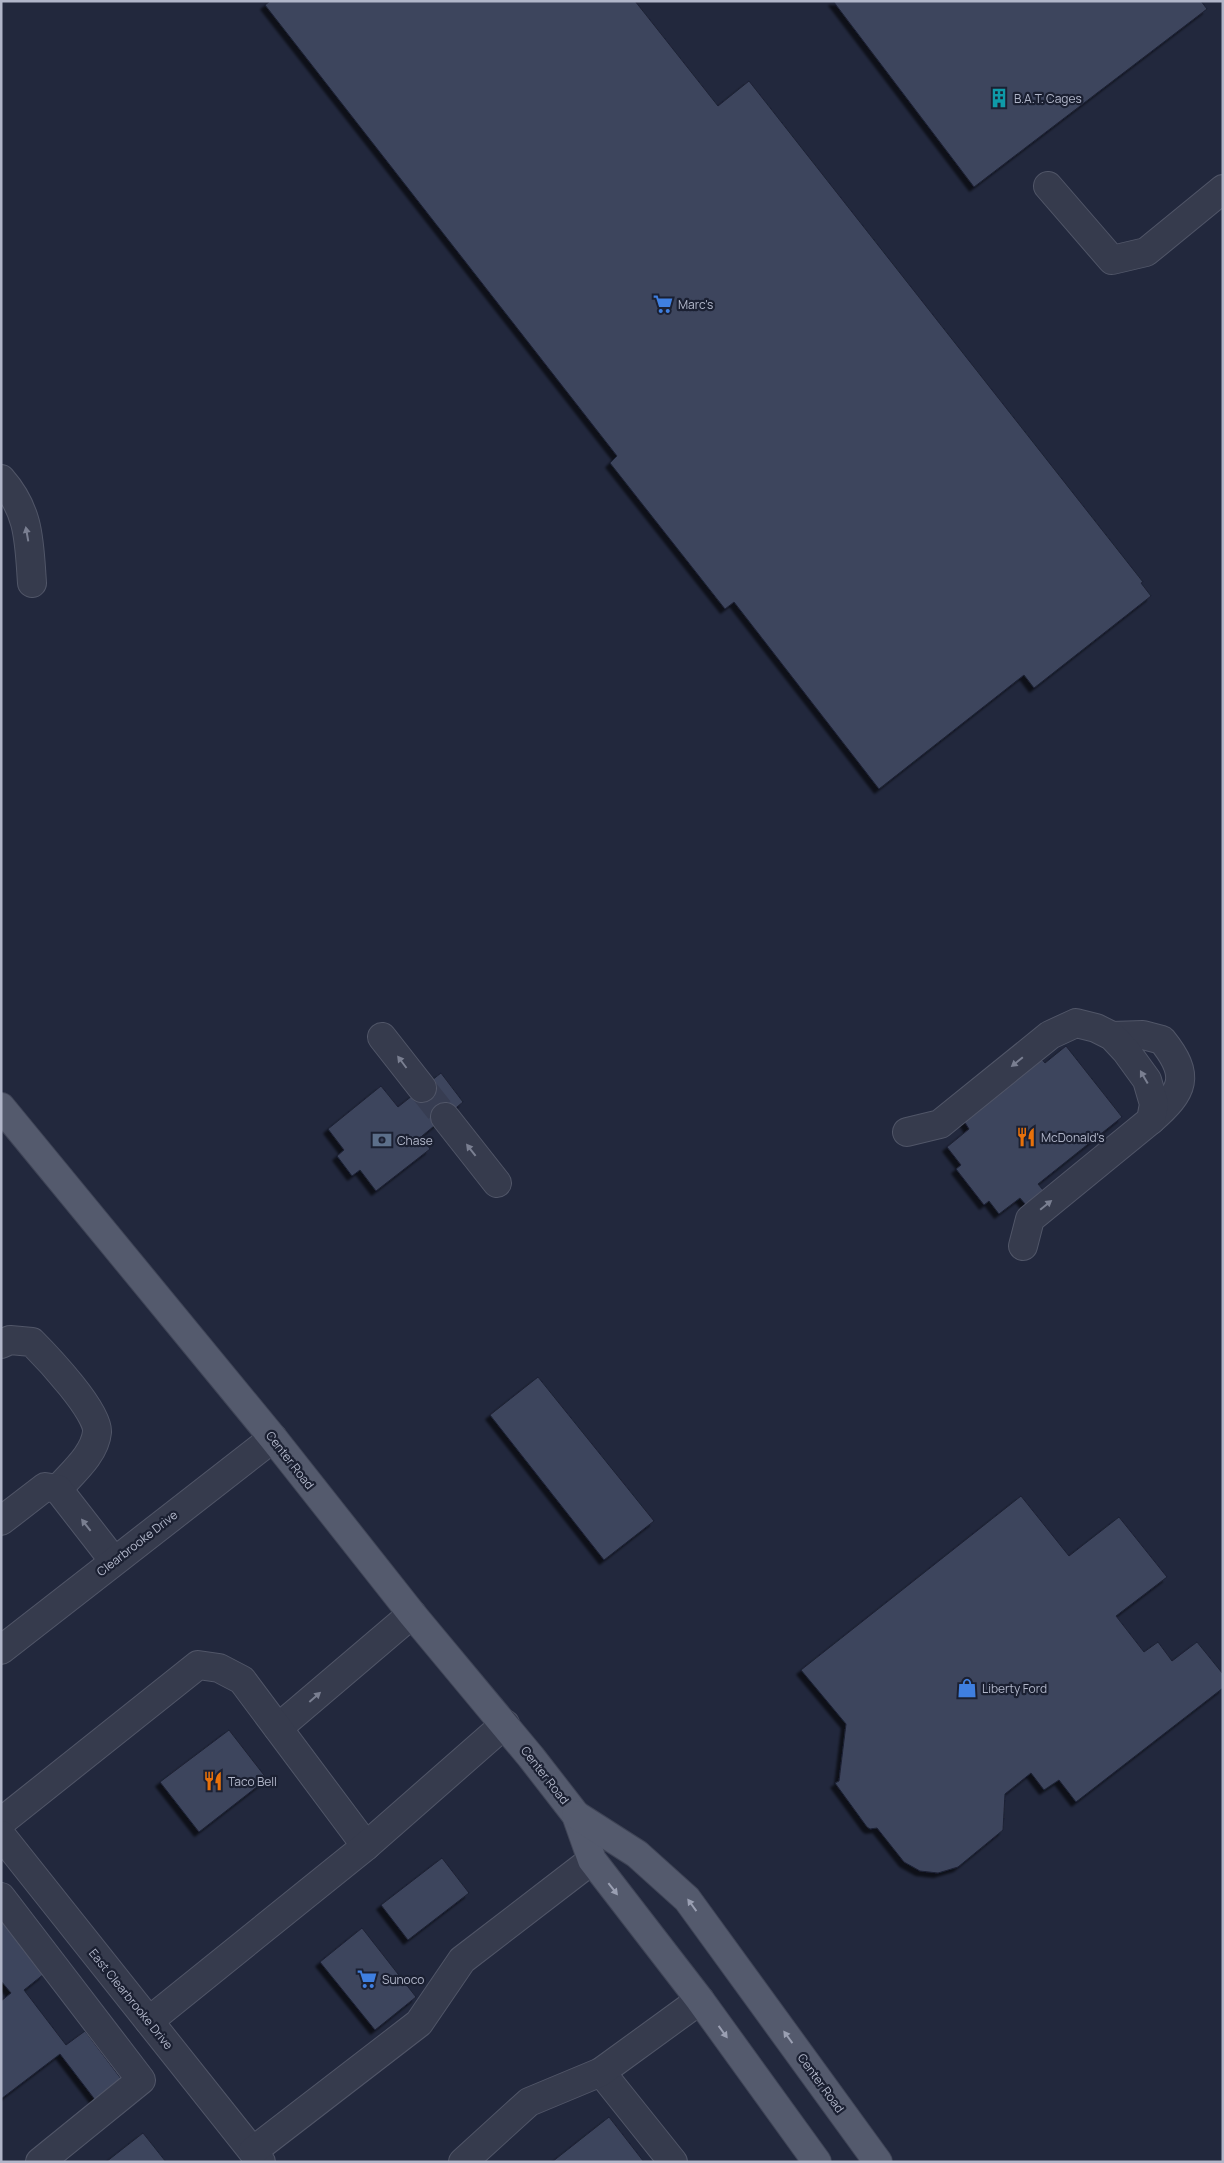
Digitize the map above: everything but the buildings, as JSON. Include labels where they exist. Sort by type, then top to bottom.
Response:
[{"type":"main road","name":"Center Road","points":[[1,1107],[273,1438],[412,1614],[505,1724],[576,1815],[592,1860],[700,2000],[817,2162]]},
{"type":"main road","name":"Center Road","points":[[576,1815],[637,1854],[688,1899],[878,2162]]},
{"type":"street","points":[[1048,186],[1112,260],[1146,252],[1223,189]]},
{"type":"street","points":[[1,479],[12,492],[23,511],[29,543],[32,583]]},
{"type":"street","points":[[907,1132],[940,1124],[1050,1035],[1076,1023],[1096,1028],[1112,1036],[1147,1080],[1154,1104],[1151,1120]]},
{"type":"street","points":[[1024,1246],[1030,1218],[1151,1120],[1170,1103],[1180,1084],[1180,1067],[1162,1040],[1143,1035],[1112,1036]]},
{"type":"street","points":[[382,1037],[422,1088]]},
{"type":"street","points":[[445,1117],[497,1183]]},
{"type":"street","points":[[1,1344],[10,1340],[32,1342],[87,1407],[96,1422],[97,1432],[91,1450],[58,1489]]},
{"type":"street","name":"Clearbrooke Drive","points":[[1,1650],[273,1438]]},
{"type":"street","points":[[1,1521],[45,1487],[58,1489],[114,1561]]},
{"type":"street","points":[[278,1728],[412,1614]]},
{"type":"street","points":[[1,1822],[198,1665],[219,1668],[242,1680],[366,1846]]},
{"type":"street","points":[[149,2021],[366,1846],[505,1724]]},
{"type":"street","name":"East Clearbrooke Drive","points":[[1,1835],[257,2156]]},
{"type":"street","points":[[257,2156],[419,2024],[462,1960],[592,1860]]},
{"type":"street","points":[[1,1897],[141,2080],[40,2162]]},
{"type":"street","points":[[463,2162],[529,2102],[601,2072],[700,2000]]},
{"type":"street","points":[[601,2072],[673,2162]]},
{"type":"tunnel","points":[[422,1088],[445,1117]]},
{"type":"place","name":"B.A.T. Cages","points":[[999,98]]},
{"type":"place","name":"Marc's","points":[[663,304]]},
{"type":"place","name":"McDonald's","points":[[1026,1137]]},
{"type":"place","name":"Chase","points":[[382,1140]]},
{"type":"place","name":"Liberty Ford","points":[[967,1688]]},
{"type":"place","name":"Taco Bell","points":[[213,1781]]},
{"type":"place","name":"Sunoco","points":[[367,1979]]}]
